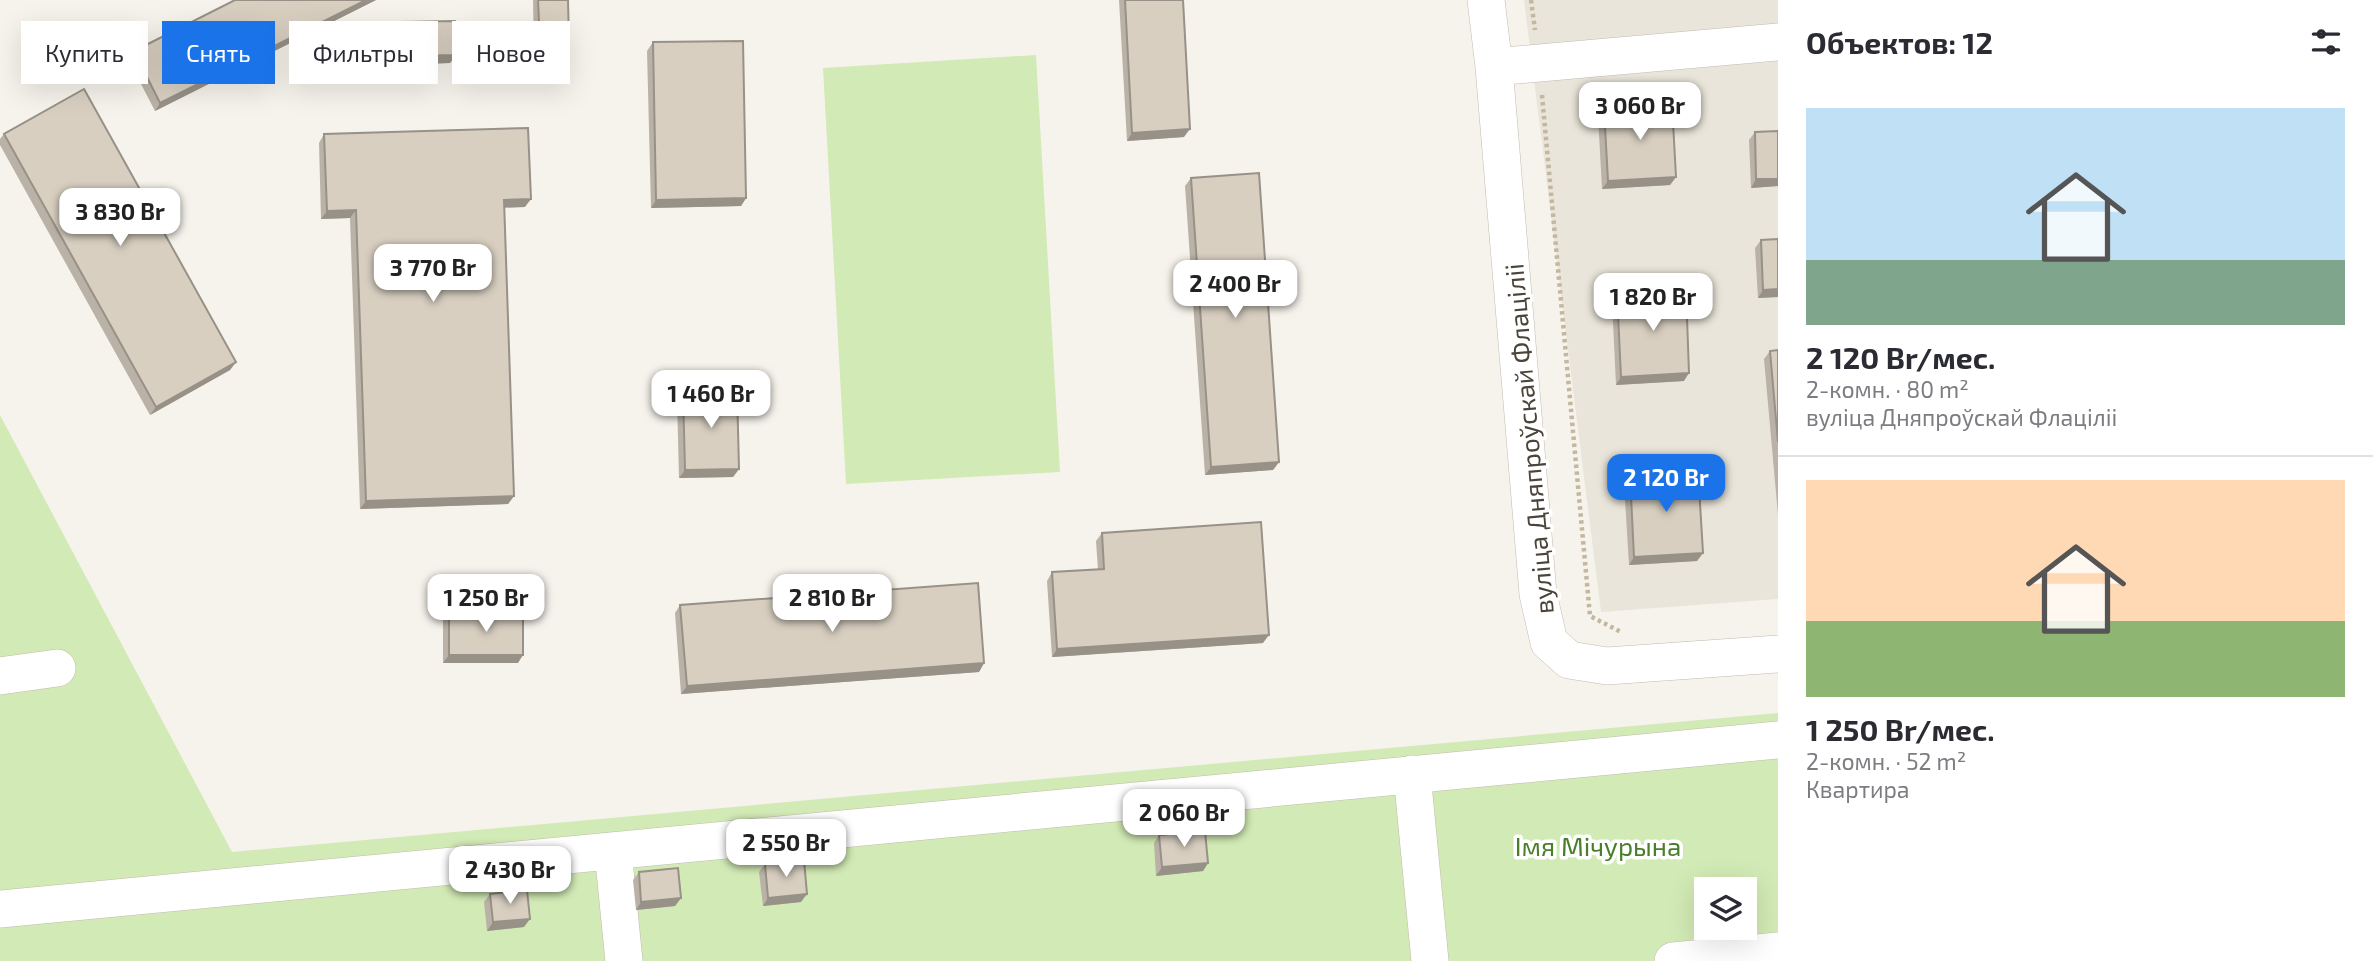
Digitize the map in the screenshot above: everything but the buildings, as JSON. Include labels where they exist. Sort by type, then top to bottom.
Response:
[{"type":"street","name":"вуліца Дняпроўскай Флаціліі","points":[[1486,0],[1494,67],[1538,594],[1549,642],[1569,660],[1607,666],[1778,654]]},
{"type":"street","points":[[1494,67],[1778,42]]},
{"type":"street","points":[[0,676],[57,668]]},
{"type":"street","points":[[0,909],[1778,740]]},
{"type":"street","points":[[1412,775],[1430,961]]},
{"type":"street","points":[[613,851],[624,961]]},
{"type":"street","points":[[1673,961],[1778,951]]},
{"type":"path","points":[[1531,0],[1590,616],[1628,635]]},
{"type":"shaded area","points":[[1524,0],[1778,0],[1778,599],[1601,612]]},
{"type":"green space","points":[[1036,55],[1060,472],[846,484],[823,68]]},
{"type":"green space","name":"Імя Мічурына","points":[[0,415],[232,852],[1778,713],[1778,961],[0,961]]}]
